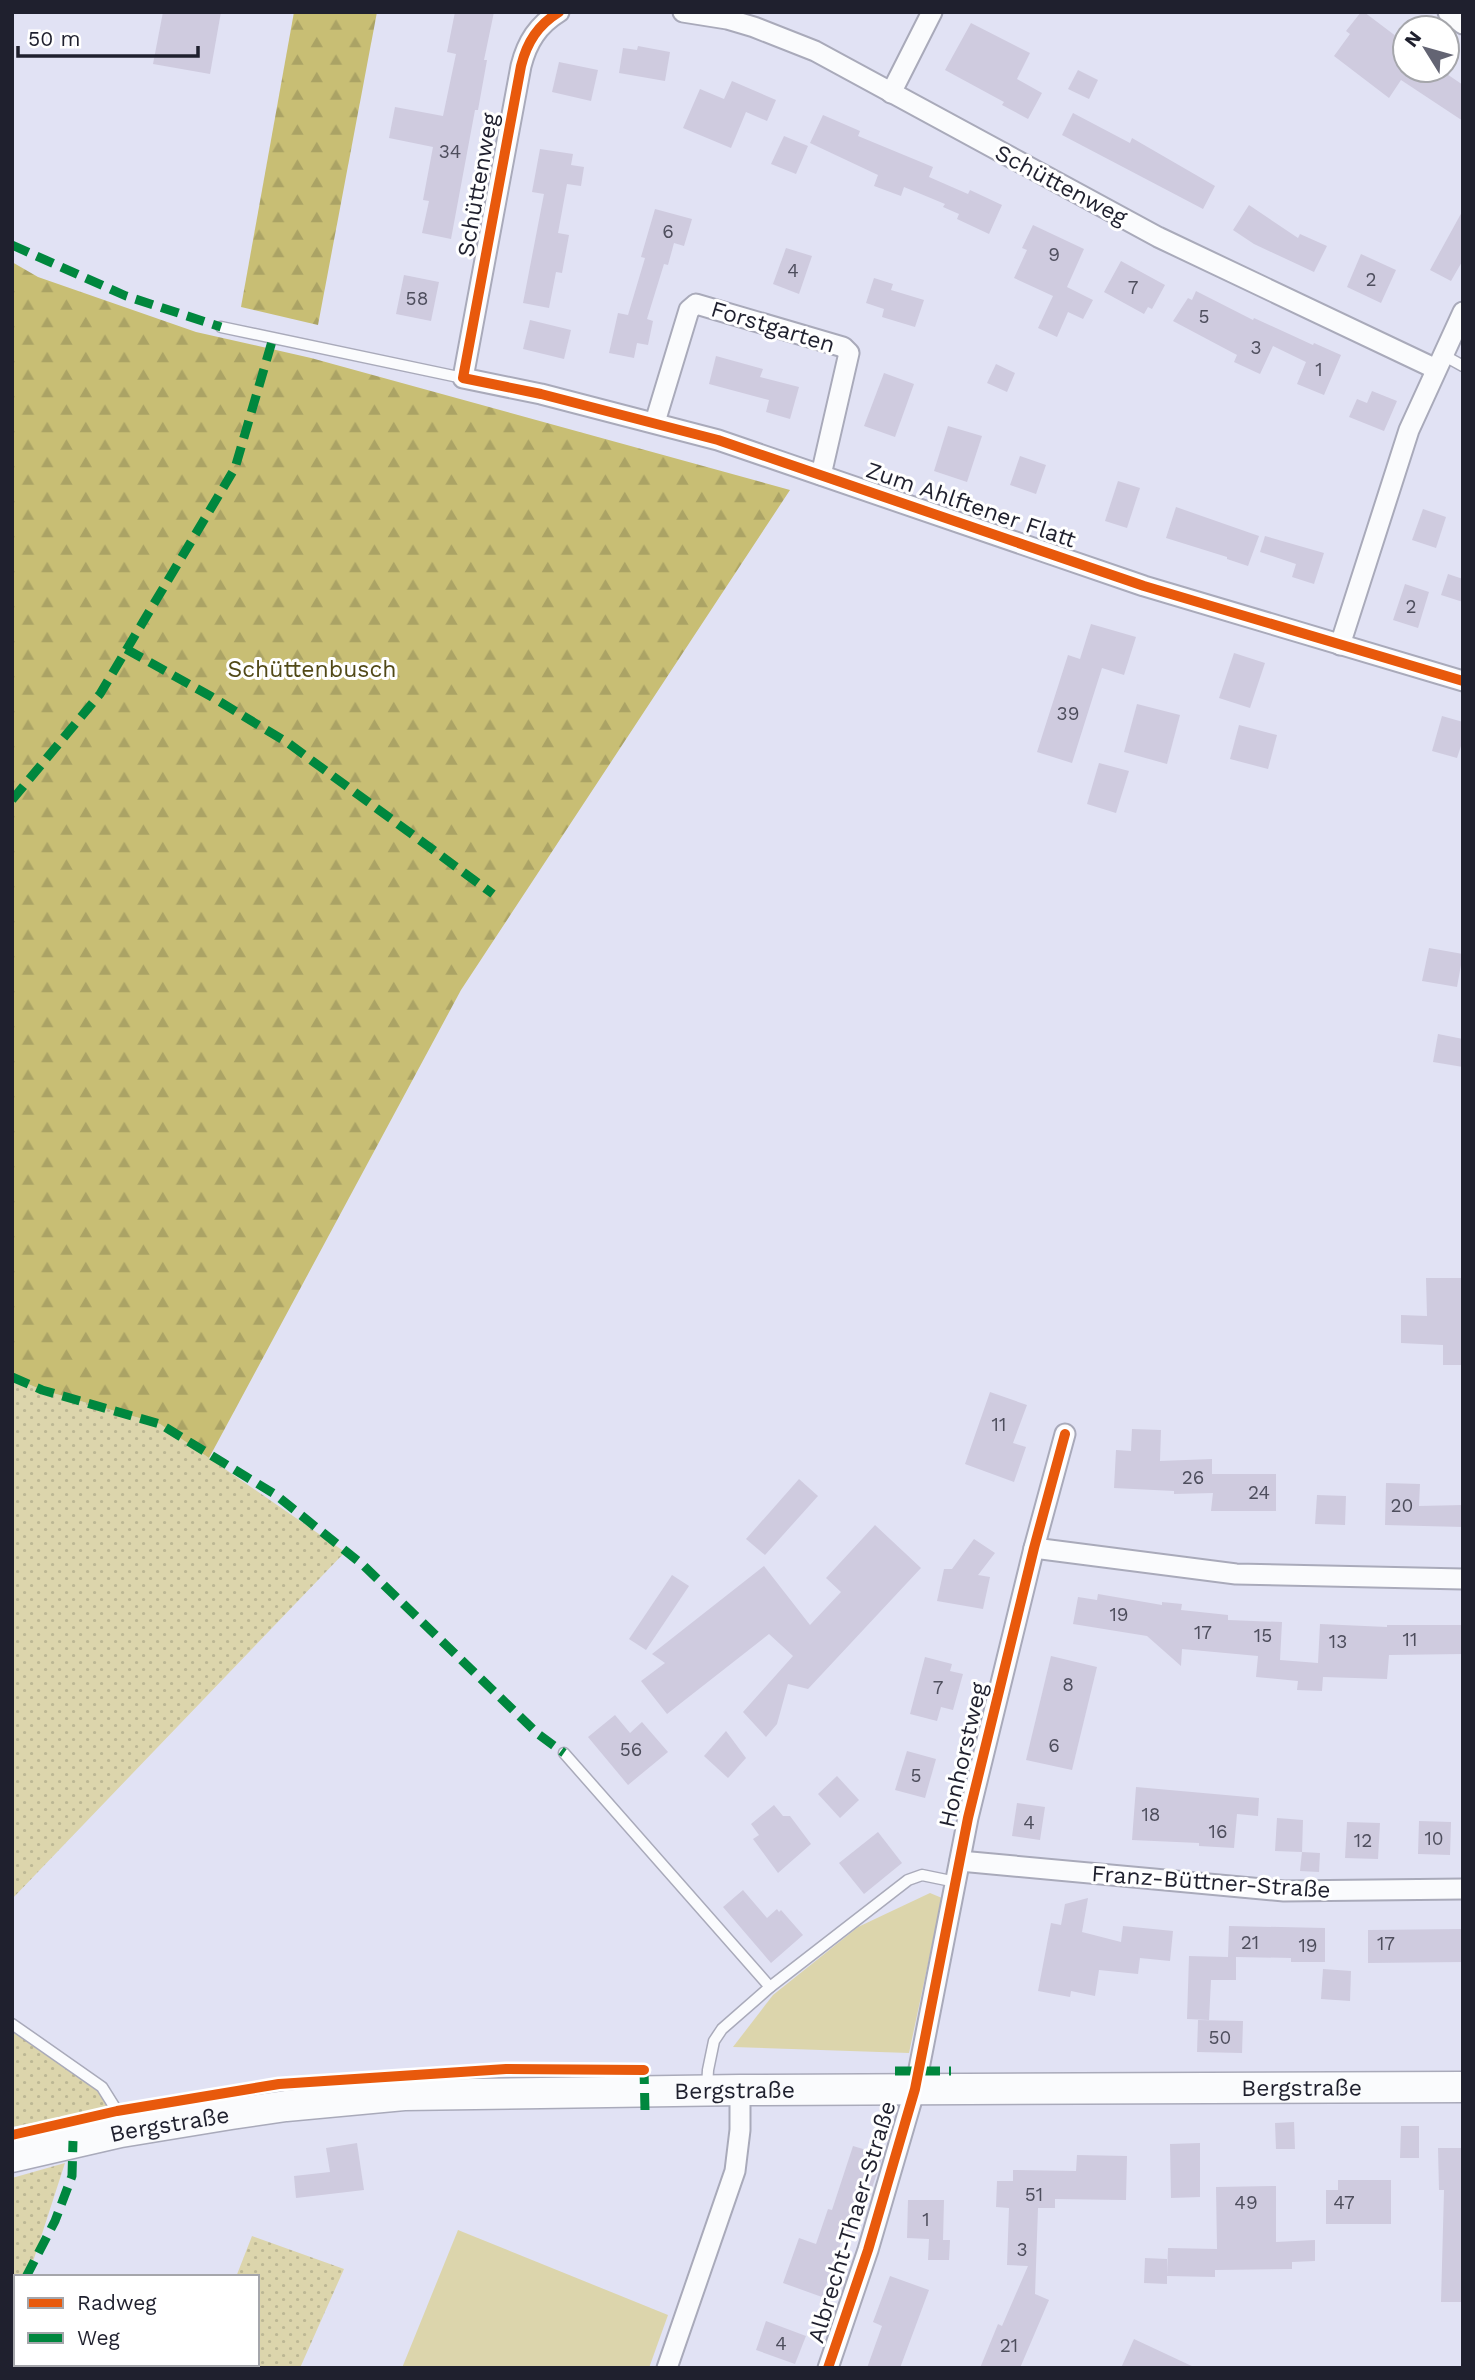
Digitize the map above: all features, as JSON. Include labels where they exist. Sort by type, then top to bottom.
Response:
[{"type":"main road","name":"Bergstraße","points":[[12,2157],[121,2132],[286,2106],[404,2095],[707,2090],[1463,2087]]},
{"type":"street","name":"Schüttenweg","points":[[463,378],[521,66],[532,38],[541,26],[559,12]]},
{"type":"street","name":"Schüttenweg","points":[[683,12],[727,19],[780,36],[852,70],[1158,237],[1440,362]]},
{"type":"street","points":[[891,93],[932,12]]},
{"type":"street","points":[[1448,12],[1463,24]]},
{"type":"street","name":"Forstgarten","points":[[655,422],[689,310],[696,304],[843,347],[849,353],[821,475]]},
{"type":"street","points":[[1340,645],[1409,430],[1463,312]]},
{"type":"street","name":"Zum Ahlftener Flatt","points":[[463,378],[541,394],[718,440],[1144,586],[1463,681]]},
{"type":"street","name":"Honhorstweg","points":[[915,2090],[960,1861],[1034,1548],[1065,1434]]},
{"type":"street","points":[[1034,1548],[1236,1574],[1463,1579]]},
{"type":"street","name":"Franz-Büttner-Straße","points":[[960,1861],[1284,1891],[1463,1889]]},
{"type":"street","points":[[667,2368],[735,2171],[740,2130],[740,2090]]},
{"type":"street","name":"Albrecht-Thaer-Straße","points":[[828,2368],[868,2250],[915,2090]]},
{"type":"lane","name":"Zum Ahlftener Flatt","points":[[221,327],[463,378]]},
{"type":"lane","points":[[1440,362],[1463,366]]},
{"type":"lane","points":[[564,1753],[770,1987]]},
{"type":"lane","points":[[707,2090],[714,2041],[722,2029],[770,1987],[908,1880],[922,1875],[956,1882]]},
{"type":"lane","points":[[12,2024],[102,2087],[117,2111],[121,2132]]},
{"type":"shaded area","points":[[12,1377],[42,1390],[160,1424],[345,1552],[12,1899]]},
{"type":"shaded area","points":[[930,1893],[942,1898],[909,2053],[733,2047],[773,1995],[858,1927]]},
{"type":"shaded area","points":[[12,2022],[107,2087],[114,2107],[12,2127]]},
{"type":"shaded area","points":[[65,2163],[29,2275],[14,2275],[12,2327],[12,2178]]},
{"type":"shaded area","points":[[458,2230],[668,2315],[649,2368],[402,2368]]},
{"type":"shaded area","points":[[252,2236],[344,2269],[300,2368],[200,2368],[259,2366],[259,2275],[237,2275]]},
{"type":"green space","points":[[294,12],[377,12],[318,325],[241,307]]},
{"type":"green space","name":"Schüttenbusch","points":[[12,262],[38,277],[196,332],[311,358],[790,490],[461,990],[209,1458],[160,1424],[42,1390],[12,1377]]},
{"type":"building","points":[[163,12],[221,12],[210,74],[153,64]]},
{"type":"building","points":[[455,12],[494,12],[484,60],[487,60],[478,110],[475,110],[451,239],[422,233],[429,201],[423,200],[433,147],[389,138],[395,107],[443,116],[456,54],[447,52]]},
{"type":"building","points":[[1361,12],[1364,12],[1391,32],[1391,84],[1398,84],[1389,98],[1334,56],[1350,34],[1346,31]]},
{"type":"building","points":[[971,23],[1030,53],[1017,79],[1042,93],[1028,119],[1002,105],[1004,102],[945,70]]},
{"type":"building","points":[[638,46],[670,52],[665,81],[619,73],[623,48],[637,50]]},
{"type":"building","points":[[559,62],[598,70],[591,101],[552,92]]},
{"type":"building","points":[[1078,70],[1098,80],[1089,99],[1068,89]]},
{"type":"building","points":[[732,81],[776,100],[767,121],[746,112],[731,148],[683,128],[700,89],[724,99]]},
{"type":"building","points":[[1407,84],[1461,84],[1463,121]]},
{"type":"building","points":[[1073,113],[1130,143],[1132,138],[1215,186],[1203,209],[1062,135]]},
{"type":"building","points":[[823,115],[860,131],[858,136],[933,167],[929,177],[968,194],[970,190],[1002,205],[989,234],[957,219],[959,214],[943,207],[945,204],[904,187],[901,196],[874,186],[878,175],[810,143]]},
{"type":"building","points":[[784,136],[808,146],[796,174],[771,164]]},
{"type":"building","points":[[540,149],[573,154],[571,165],[584,167],[581,186],[567,184],[558,233],[569,235],[562,273],[556,272],[549,308],[523,303],[544,194],[532,192]]},
{"type":"building","points":[[1249,205],[1298,238],[1300,234],[1327,246],[1314,272],[1254,244],[1233,230]]},
{"type":"building","points":[[655,209],[692,219],[684,246],[674,243],[668,265],[664,264],[647,319],[653,321],[648,345],[637,343],[634,358],[609,353],[618,313],[628,315],[645,258],[641,257]]},
{"type":"building","points":[[1463,210],[1463,260],[1451,281],[1430,270]]},
{"type":"building","points":[[1033,225],[1084,249],[1067,287],[1093,300],[1083,319],[1068,312],[1057,337],[1038,328],[1053,296],[1014,278],[1027,250],[1022,248]]},
{"type":"building","points":[[786,248],[812,256],[799,294],[773,284]]},
{"type":"building","points":[[1361,254],[1396,270],[1381,303],[1347,287]]},
{"type":"building","points":[[1121,261],[1165,285],[1152,309],[1148,307],[1144,314],[1104,292]]},
{"type":"building","points":[[404,275],[439,282],[431,321],[396,314]]},
{"type":"building","points":[[874,278],[893,284],[891,290],[924,300],[915,327],[882,317],[884,309],[866,303]]},
{"type":"building","points":[[1196,291],[1253,320],[1254,318],[1341,355],[1324,395],[1297,384],[1306,362],[1273,346],[1260,374],[1234,362],[1237,355],[1173,321],[1188,298],[1192,300]]},
{"type":"building","points":[[530,320],[571,330],[564,359],[523,349]]},
{"type":"building","points":[[716,356],[763,369],[760,377],[799,387],[790,419],[766,412],[769,400],[709,384]]},
{"type":"building","points":[[996,364],[1015,373],[1007,392],[987,383]]},
{"type":"building","points":[[884,373],[914,384],[895,437],[864,426]]},
{"type":"building","points":[[1372,391],[1397,401],[1384,431],[1349,417],[1357,399],[1367,403]]},
{"type":"building","points":[[948,426],[982,436],[967,482],[934,471]]},
{"type":"building","points":[[1020,456],[1046,465],[1036,494],[1010,485]]},
{"type":"building","points":[[1118,481],[1140,488],[1127,528],[1105,521]]},
{"type":"building","points":[[1176,507],[1259,536],[1248,566],[1166,538]]},
{"type":"building","points":[[1423,509],[1446,517],[1436,548],[1412,540]]},
{"type":"building","points":[[1265,536],[1324,553],[1314,584],[1292,577],[1296,564],[1260,552]]},
{"type":"building","points":[[1448,574],[1463,579],[1463,602],[1441,595]]},
{"type":"building","points":[[1405,584],[1429,592],[1418,628],[1393,620]]},
{"type":"building","points":[[1091,624],[1136,637],[1124,675],[1102,668],[1072,763],[1037,752],[1068,655],[1080,659]]},
{"type":"building","points":[[1234,653],[1265,663],[1250,708],[1219,698]]},
{"type":"building","points":[[1137,704],[1180,715],[1167,764],[1124,752]]},
{"type":"building","points":[[1442,716],[1463,722],[1463,740],[1457,758],[1432,751]]},
{"type":"building","points":[[1239,725],[1277,735],[1268,769],[1230,759]]},
{"type":"building","points":[[1099,763],[1129,771],[1116,813],[1087,804]]},
{"type":"building","points":[[1429,948],[1463,954],[1457,987],[1422,981]]},
{"type":"building","points":[[1438,1034],[1463,1039],[1463,1067],[1433,1062]]},
{"type":"building","points":[[1426,1278],[1463,1278],[1463,1365],[1443,1365],[1443,1345],[1401,1343],[1401,1315],[1427,1316]]},
{"type":"building","points":[[990,1392],[1027,1405],[1013,1443],[1026,1447],[1014,1482],[965,1464]]},
{"type":"building","points":[[1132,1429],[1161,1430],[1160,1461],[1212,1459],[1212,1474],[1276,1474],[1276,1511],[1211,1511],[1213,1493],[1174,1494],[1174,1491],[1114,1488],[1116,1450],[1131,1451]]},
{"type":"building","points":[[799,1479],[818,1496],[765,1555],[746,1539]]},
{"type":"building","points":[[1386,1483],[1420,1484],[1419,1506],[1463,1505],[1463,1527],[1385,1525]]},
{"type":"building","points":[[1317,1495],[1346,1496],[1345,1525],[1315,1524]]},
{"type":"building","points":[[875,1525],[921,1568],[808,1689],[788,1684],[777,1724],[766,1737],[743,1712],[793,1656],[769,1634],[667,1714],[641,1681],[665,1663],[652,1654],[764,1566],[810,1625],[841,1592],[826,1578]]},
{"type":"building","points":[[974,1539],[995,1553],[978,1575],[990,1577],[983,1609],[937,1601],[944,1569],[952,1569]]},
{"type":"building","points":[[672,1575],[689,1586],[646,1650],[629,1639]]},
{"type":"building","points":[[1098,1594],[1162,1605],[1162,1602],[1182,1604],[1181,1610],[1228,1615],[1228,1620],[1282,1622],[1280,1660],[1318,1663],[1320,1624],[1387,1627],[1463,1625],[1463,1654],[1389,1655],[1387,1679],[1323,1677],[1322,1691],[1297,1690],[1298,1681],[1256,1677],[1258,1656],[1182,1649],[1181,1666],[1147,1636],[1073,1624],[1078,1597],[1097,1600]]},
{"type":"building","points":[[1051,1656],[1097,1667],[1072,1770],[1026,1760]]},
{"type":"building","points":[[925,1657],[952,1664],[950,1671],[963,1674],[953,1710],[941,1707],[937,1721],[910,1714]]},
{"type":"building","points":[[615,1715],[630,1733],[642,1722],[668,1752],[628,1785],[588,1737]]},
{"type":"building","points":[[726,1731],[746,1758],[728,1778],[704,1756]]},
{"type":"building","points":[[907,1751],[936,1759],[925,1798],[895,1790]]},
{"type":"building","points":[[837,1776],[859,1800],[840,1818],[818,1794]]},
{"type":"building","points":[[1136,1787],[1259,1798],[1258,1816],[1237,1814],[1234,1848],[1199,1846],[1199,1843],[1132,1840]]},
{"type":"building","points":[[1017,1803],[1045,1807],[1040,1840],[1012,1836]]},
{"type":"building","points":[[774,1805],[783,1816],[790,1816],[811,1844],[778,1873],[753,1839],[759,1835],[751,1824]]},
{"type":"building","points":[[1277,1818],[1303,1820],[1302,1852],[1275,1851]]},
{"type":"building","points":[[1419,1821],[1451,1822],[1450,1855],[1418,1854]]},
{"type":"building","points":[[1347,1822],[1380,1823],[1378,1859],[1345,1858]]},
{"type":"building","points":[[878,1832],[902,1863],[864,1894],[839,1863]]},
{"type":"building","points":[[1302,1852],[1320,1853],[1319,1872],[1300,1871]]},
{"type":"building","points":[[743,1890],[767,1918],[777,1909],[779,1912],[781,1910],[803,1935],[771,1963],[723,1907]]},
{"type":"building","points":[[1088,1898],[1082,1932],[1121,1942],[1123,1926],[1173,1931],[1170,1961],[1140,1958],[1138,1974],[1099,1970],[1095,1996],[1071,1991],[1070,1997],[1038,1991],[1051,1923],[1061,1925],[1065,1904]]},
{"type":"building","points":[[1229,1926],[1325,1928],[1325,1962],[1236,1957],[1236,1980],[1211,1980],[1209,2020],[1187,2019],[1189,1956],[1228,1957]]},
{"type":"building","points":[[1463,1929],[1463,1962],[1368,1963],[1368,1930]]},
{"type":"building","points":[[1323,1969],[1351,1971],[1350,2001],[1321,1999]]},
{"type":"building","points":[[1198,2020],[1243,2021],[1242,2053],[1197,2052]]},
{"type":"building","points":[[1294,2122],[1295,2149],[1276,2149],[1275,2123]]},
{"type":"building","points":[[1401,2126],[1419,2126],[1419,2158],[1400,2158]]},
{"type":"building","points":[[357,2143],[364,2190],[296,2198],[294,2176],[330,2172],[326,2148]]},
{"type":"building","points":[[1200,2143],[1200,2197],[1171,2198],[1170,2144]]},
{"type":"building","points":[[853,2146],[883,2155],[867,2203],[863,2202],[851,2236],[844,2234],[822,2297],[783,2283],[799,2238],[816,2244],[828,2209],[832,2210]]},
{"type":"building","points":[[1438,2148],[1463,2148],[1463,2302],[1441,2302],[1444,2190],[1439,2190]]},
{"type":"building","points":[[1077,2155],[1127,2156],[1126,2200],[1055,2199],[1055,2208],[1038,2208],[1035,2294],[1049,2300],[1020,2368],[980,2368],[998,2324],[1002,2326],[1028,2266],[1007,2265],[1009,2208],[996,2207],[997,2181],[1013,2181],[1013,2170],[1076,2171]]},
{"type":"building","points":[[1338,2180],[1391,2180],[1391,2224],[1326,2224],[1326,2190],[1338,2190]]},
{"type":"building","points":[[1276,2186],[1276,2242],[1315,2240],[1315,2261],[1292,2262],[1292,2269],[1215,2270],[1215,2277],[1167,2276],[1168,2248],[1217,2249],[1216,2187]]},
{"type":"building","points":[[908,2200],[944,2200],[943,2240],[950,2240],[949,2260],[928,2260],[929,2239],[907,2238]]},
{"type":"building","points":[[1145,2258],[1167,2259],[1167,2284],[1144,2283]]},
{"type":"building","points":[[890,2276],[929,2290],[900,2368],[867,2368],[882,2326],[873,2322]]},
{"type":"building","points":[[766,2321],[806,2336],[795,2364],[756,2350]]},
{"type":"building","points":[[1134,2339],[1196,2368],[1121,2368]]},
{"type":"marked path","points":[[12,245],[126,296],[221,327]]},
{"type":"marked path","points":[[12,800],[100,694],[235,468],[273,338]]},
{"type":"marked path","points":[[126,649],[288,743],[493,894]]},
{"type":"marked path","points":[[12,1377],[42,1390],[160,1424],[276,1495],[363,1565],[538,1734],[564,1753]]},
{"type":"marked path","points":[[640,2070],[644,2070],[645,2110]]},
{"type":"marked path","points":[[895,2071],[951,2071]]},
{"type":"marked path","points":[[27,2275],[55,2221],[72,2176],[73,2141]]},
{"type":"marked path","points":[[12,2308],[14,2304]]},
{"type":"cycle path","points":[[559,12],[534,35],[521,66],[463,378],[541,394],[718,440],[1144,586],[1463,681]]},
{"type":"cycle path","points":[[828,2368],[868,2250],[915,2089],[968,1818],[1034,1548],[1065,1434]]},
{"type":"cycle path","points":[[12,2135],[117,2111],[279,2084],[506,2069],[644,2070]]}]
